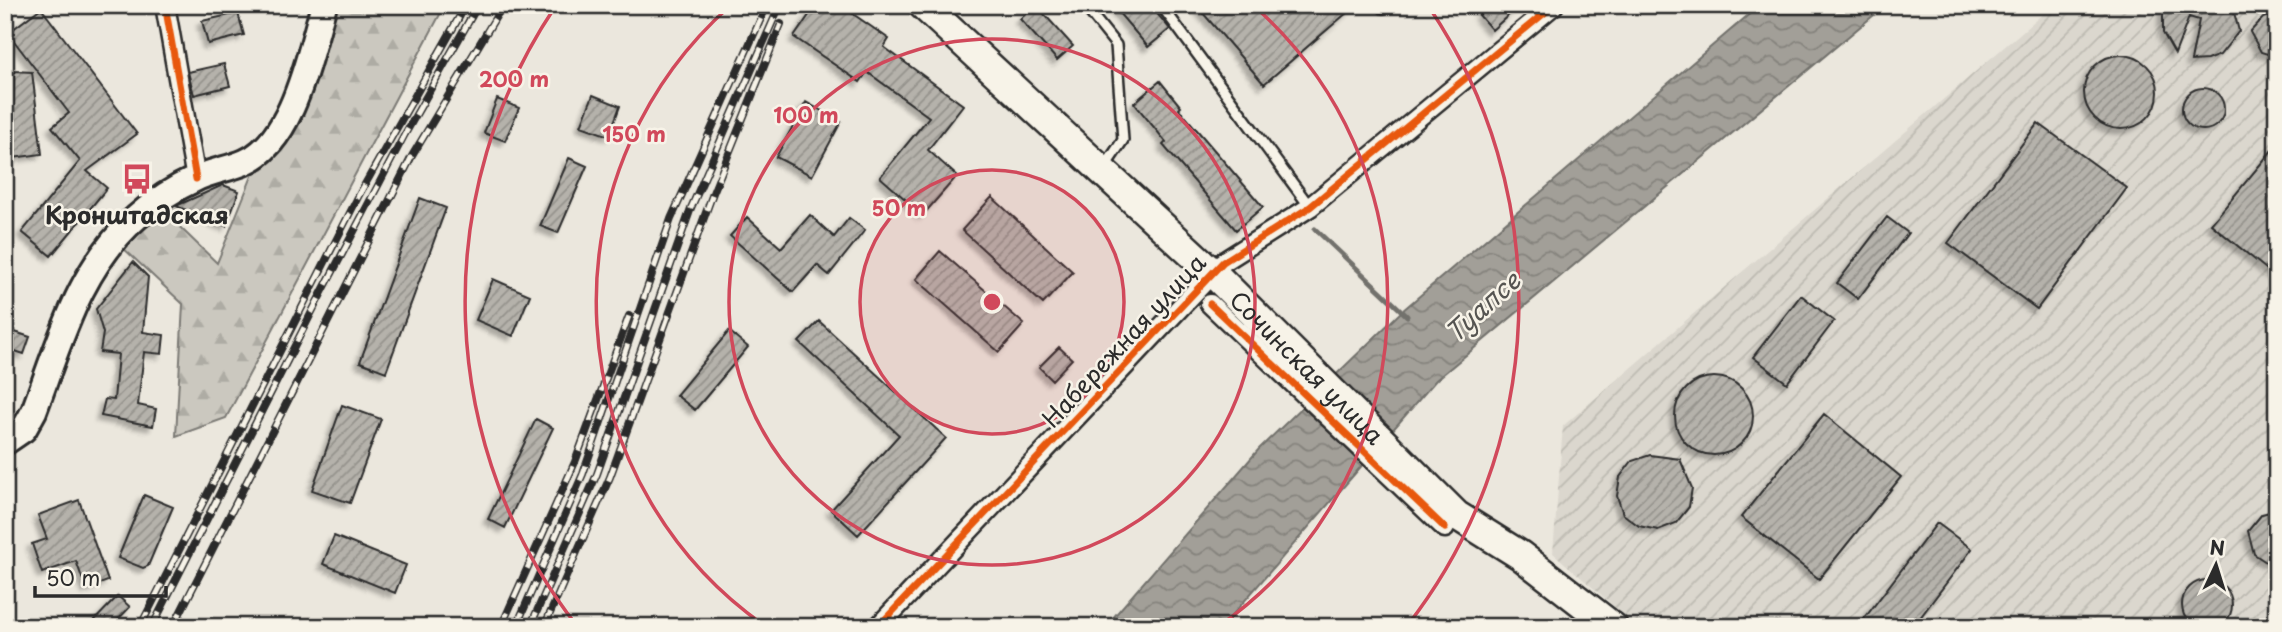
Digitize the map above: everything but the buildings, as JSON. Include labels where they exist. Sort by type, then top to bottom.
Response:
[{"type":"highway","name":"Сочинская улица","points":[[923,5],[1103,170],[1213,285],[1451,522],[1520,555],[1613,627]]},
{"type":"main road","points":[[5,442],[24,429],[34,411],[82,286],[105,251],[136,217],[195,178],[248,161],[279,133],[298,92],[324,5]]},
{"type":"street","points":[[165,5],[195,178]]},
{"type":"street","name":"Набережная улица","points":[[878,627],[1213,285],[1238,250],[1310,207],[1554,5]]},
{"type":"lane","points":[[1084,5],[1116,45],[1123,139],[1103,170]]},
{"type":"lane","points":[[1161,5],[1310,207]]},
{"type":"shaded area","points":[[2053,5],[2277,5],[2277,627],[1638,627],[1553,553],[1563,426]]},
{"type":"green space","points":[[332,5],[445,5],[226,418],[176,436],[183,304],[121,246],[161,209],[217,263],[254,171],[293,127]]},
{"type":"water","name":"Туапсе","points":[[1760,5],[1886,5],[1436,380],[1222,627],[1105,627],[1259,449],[1402,311]]},
{"type":"waterway","points":[[1315,229],[1407,316]]},
{"type":"railway","points":[[140,627],[359,195],[466,5]]},
{"type":"railway","points":[[152,627],[405,134],[478,5]]},
{"type":"railway","points":[[173,627],[412,156],[503,5]]},
{"type":"railway","points":[[516,627],[583,474],[671,219],[767,5]]},
{"type":"railway","points":[[530,627],[597,474],[691,208],[780,5]]},
{"type":"railway","points":[[544,627],[610,477],[713,193],[781,24]]},
{"type":"railway","points":[[501,627],[575,462],[629,316]]},
{"type":"cycle path","points":[[165,5],[196,179]]},
{"type":"cycle path","points":[[878,627],[1223,262],[1310,207],[1554,5]]},
{"type":"cycle path","points":[[1210,304],[1445,528]]},
{"type":"place","name":"Кронштадская","points":[[137,179]]}]
